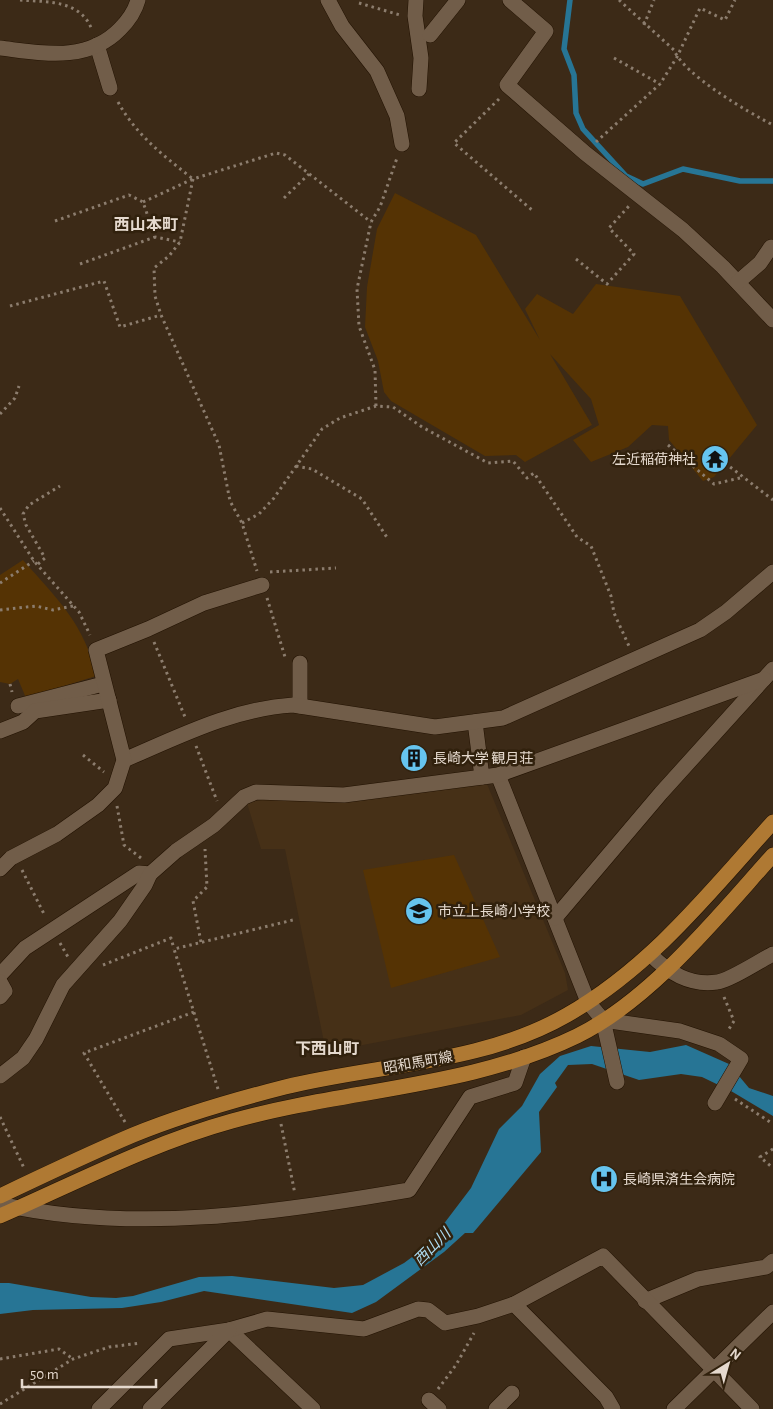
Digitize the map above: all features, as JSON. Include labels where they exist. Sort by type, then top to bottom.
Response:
[{"type":"main road","name":"昭和馬町線","points":[[0,1196],[133,1135],[222,1104],[288,1086],[463,1054],[534,1032],[588,1002],[651,955],[689,917],[773,822]]},
{"type":"main road","name":"昭和馬町線","points":[[0,1216],[150,1150],[231,1121],[470,1072],[524,1057],[578,1036],[603,1020],[666,970],[773,855]]},
{"type":"street","points":[[0,48],[61,54],[77,53],[109,40],[129,18],[138,0]]},
{"type":"street","points":[[328,0],[342,26],[377,71],[397,116],[402,144]]},
{"type":"street","points":[[416,0],[416,20],[421,58],[419,89]]},
{"type":"street","points":[[430,35],[458,0]]},
{"type":"street","points":[[510,0],[546,31],[507,85],[638,196],[683,230],[738,282],[773,320]]},
{"type":"street","points":[[97,45],[110,88]]},
{"type":"street","points":[[738,282],[760,263],[771,247]]},
{"type":"street","points":[[124,760],[242,712],[271,706],[300,706],[435,726],[503,718],[700,630],[726,612],[773,572]]},
{"type":"street","points":[[0,869],[15,856],[58,834],[98,805],[116,785],[124,760],[109,700],[103,684],[96,650],[148,630],[204,603],[265,579]]},
{"type":"street","points":[[300,663],[300,706]]},
{"type":"street","points":[[0,1076],[23,1058],[36,1038],[63,985],[120,921],[145,885],[150,874],[189,841],[214,825],[244,797],[256,792],[344,795],[498,775],[769,674]]},
{"type":"street","points":[[555,918],[661,793],[769,674]]},
{"type":"street","points":[[18,706],[103,684]]},
{"type":"street","points":[[0,731],[23,722],[36,711],[109,700]]},
{"type":"street","points":[[474,722],[482,777]]},
{"type":"street","points":[[498,775],[588,1002],[603,1020],[617,1082]]},
{"type":"street","points":[[0,975],[25,948],[50,929],[139,873],[150,874]]},
{"type":"street","points":[[651,955],[666,970],[687,980],[718,982],[773,954]]},
{"type":"street","points":[[0,982],[5,991],[0,997]]},
{"type":"street","points":[[603,1020],[680,1031],[719,1044],[741,1059],[715,1103]]},
{"type":"street","points":[[0,1204],[38,1212],[138,1218],[192,1218],[298,1209],[409,1190],[470,1097],[515,1083],[524,1057]]},
{"type":"street","points":[[99,1409],[169,1339],[229,1330],[267,1319],[364,1329],[382,1324],[403,1313],[418,1309],[428,1310],[445,1323],[478,1316],[514,1304],[603,1256],[752,1409]]},
{"type":"street","points":[[646,1302],[698,1279],[766,1266],[773,1261]]},
{"type":"street","points":[[514,1304],[606,1397],[613,1409]]},
{"type":"street","points":[[679,1407],[773,1312]]},
{"type":"street","points":[[229,1330],[304,1406]]},
{"type":"street","points":[[150,1409],[229,1330]]},
{"type":"street","points":[[496,1409],[512,1393]]},
{"type":"path","points":[[20,0],[65,3],[88,17],[97,45]]},
{"type":"path","points":[[619,0],[644,25],[674,50],[677,58],[737,106],[773,124]]},
{"type":"path","points":[[644,25],[654,0]]},
{"type":"path","points":[[600,138],[660,84],[677,58],[700,8],[725,20],[735,0]]},
{"type":"path","points":[[360,3],[416,20]]},
{"type":"path","points":[[614,58],[660,84]]},
{"type":"path","points":[[110,88],[126,116],[146,141],[193,179]]},
{"type":"path","points":[[510,88],[454,143],[532,210]]},
{"type":"path","points":[[376,406],[375,370],[359,326],[357,289],[372,222],[386,190],[402,144]]},
{"type":"path","points":[[143,202],[193,179],[276,154],[285,155],[372,222]]},
{"type":"path","points":[[284,198],[308,174]]},
{"type":"path","points":[[193,179],[180,242],[169,256],[154,268],[156,296],[161,316],[219,444],[230,501],[242,524],[265,579],[285,658]]},
{"type":"path","points":[[55,220],[129,195],[143,202],[155,237]]},
{"type":"path","points":[[576,259],[607,284],[634,254],[609,228],[638,196]]},
{"type":"path","points":[[80,264],[155,237],[180,242]]},
{"type":"path","points":[[10,306],[104,281],[120,328],[161,316]]},
{"type":"path","points":[[0,414],[15,398],[19,386]]},
{"type":"path","points":[[242,524],[259,514],[274,498],[322,429],[340,418],[376,406],[393,407],[422,427],[488,463],[514,461],[527,478],[534,473],[577,537],[591,546],[611,596],[614,613],[635,659]]},
{"type":"path","points":[[668,445],[714,484],[744,477]]},
{"type":"path","points":[[726,463],[773,500]]},
{"type":"path","points":[[296,466],[312,469],[362,499],[388,539]]},
{"type":"path","points":[[38,565],[45,558],[26,525],[22,514],[29,505],[60,486]]},
{"type":"path","points":[[0,508],[34,561],[79,612],[96,650]]},
{"type":"path","points":[[0,583],[34,561]]},
{"type":"path","points":[[265,579],[336,568]]},
{"type":"path","points":[[0,610],[36,606],[53,610],[73,606]]},
{"type":"path","points":[[83,755],[116,785],[124,845],[139,855],[150,874]]},
{"type":"path","points":[[15,856],[50,929],[80,965],[97,967],[171,938],[222,1104]]},
{"type":"path","points":[[201,942],[193,901],[207,887],[206,870]]},
{"type":"path","points":[[174,949],[293,920]]},
{"type":"path","points":[[718,982],[734,1021]]},
{"type":"path","points":[[133,1135],[84,1053],[194,1012]]},
{"type":"path","points":[[733,1097],[773,1124]]},
{"type":"path","points":[[278,1110],[298,1209]]},
{"type":"path","points":[[0,1117],[31,1181]]},
{"type":"path","points":[[773,1149],[760,1157],[773,1168]]},
{"type":"path","points":[[434,1405],[469,1344],[478,1324],[478,1316]]},
{"type":"path","points":[[0,1404],[73,1359],[109,1347],[143,1343]]},
{"type":"path","points":[[0,1359],[59,1349],[73,1359]]},
{"type":"shaded area","points":[[395,193],[476,235],[540,340],[525,309],[537,294],[573,314],[596,284],[680,296],[757,425],[714,477],[703,481],[669,440],[668,426],[652,425],[628,447],[591,462],[573,440],[599,425],[591,399],[550,354],[592,425],[525,462],[516,455],[485,456],[391,401],[384,392],[378,361],[365,327],[367,287],[377,229]]},
{"type":"shaded area","points":[[23,560],[58,600],[77,627],[85,641],[96,676],[26,698],[18,679],[10,684],[0,682],[0,575]]},
{"type":"shaded area","name":"市立上長崎小学校","points":[[487,784],[565,973],[568,990],[521,1015],[326,1052],[285,849],[261,849],[247,803],[271,798]]},
{"type":"shaded area","points":[[454,855],[500,957],[391,988],[363,870]]},
{"type":"water","name":"西山川","points":[[686,1045],[729,1064],[749,1088],[773,1096],[773,1116],[731,1091],[702,1077],[681,1074],[639,1080],[592,1064],[568,1065],[555,1083],[557,1087],[539,1112],[541,1152],[473,1233],[465,1233],[444,1252],[376,1302],[352,1313],[204,1291],[161,1302],[122,1308],[33,1310],[0,1314],[0,1283],[91,1297],[116,1298],[133,1296],[199,1277],[232,1276],[334,1288],[363,1285],[404,1263],[427,1246],[471,1188],[499,1129],[522,1106],[540,1074],[560,1056],[591,1046],[650,1052]]},
{"type":"waterway","points":[[570,0],[564,49],[574,75],[576,113],[583,129],[626,176],[643,184],[683,169],[740,181],[773,181]]},
{"type":"place","name":"左近稲荷神社","points":[[715,459]]},
{"type":"place","name":"長崎大学 観月荘","points":[[414,758]]},
{"type":"place","name":"市立上長崎小学校","points":[[419,911]]},
{"type":"place","name":"長崎県済生会病院","points":[[604,1179]]},
{"type":"district","name":"西山本町","points":[[146,224]]},
{"type":"district","name":"下西山町","points":[[327,1048]]}]
